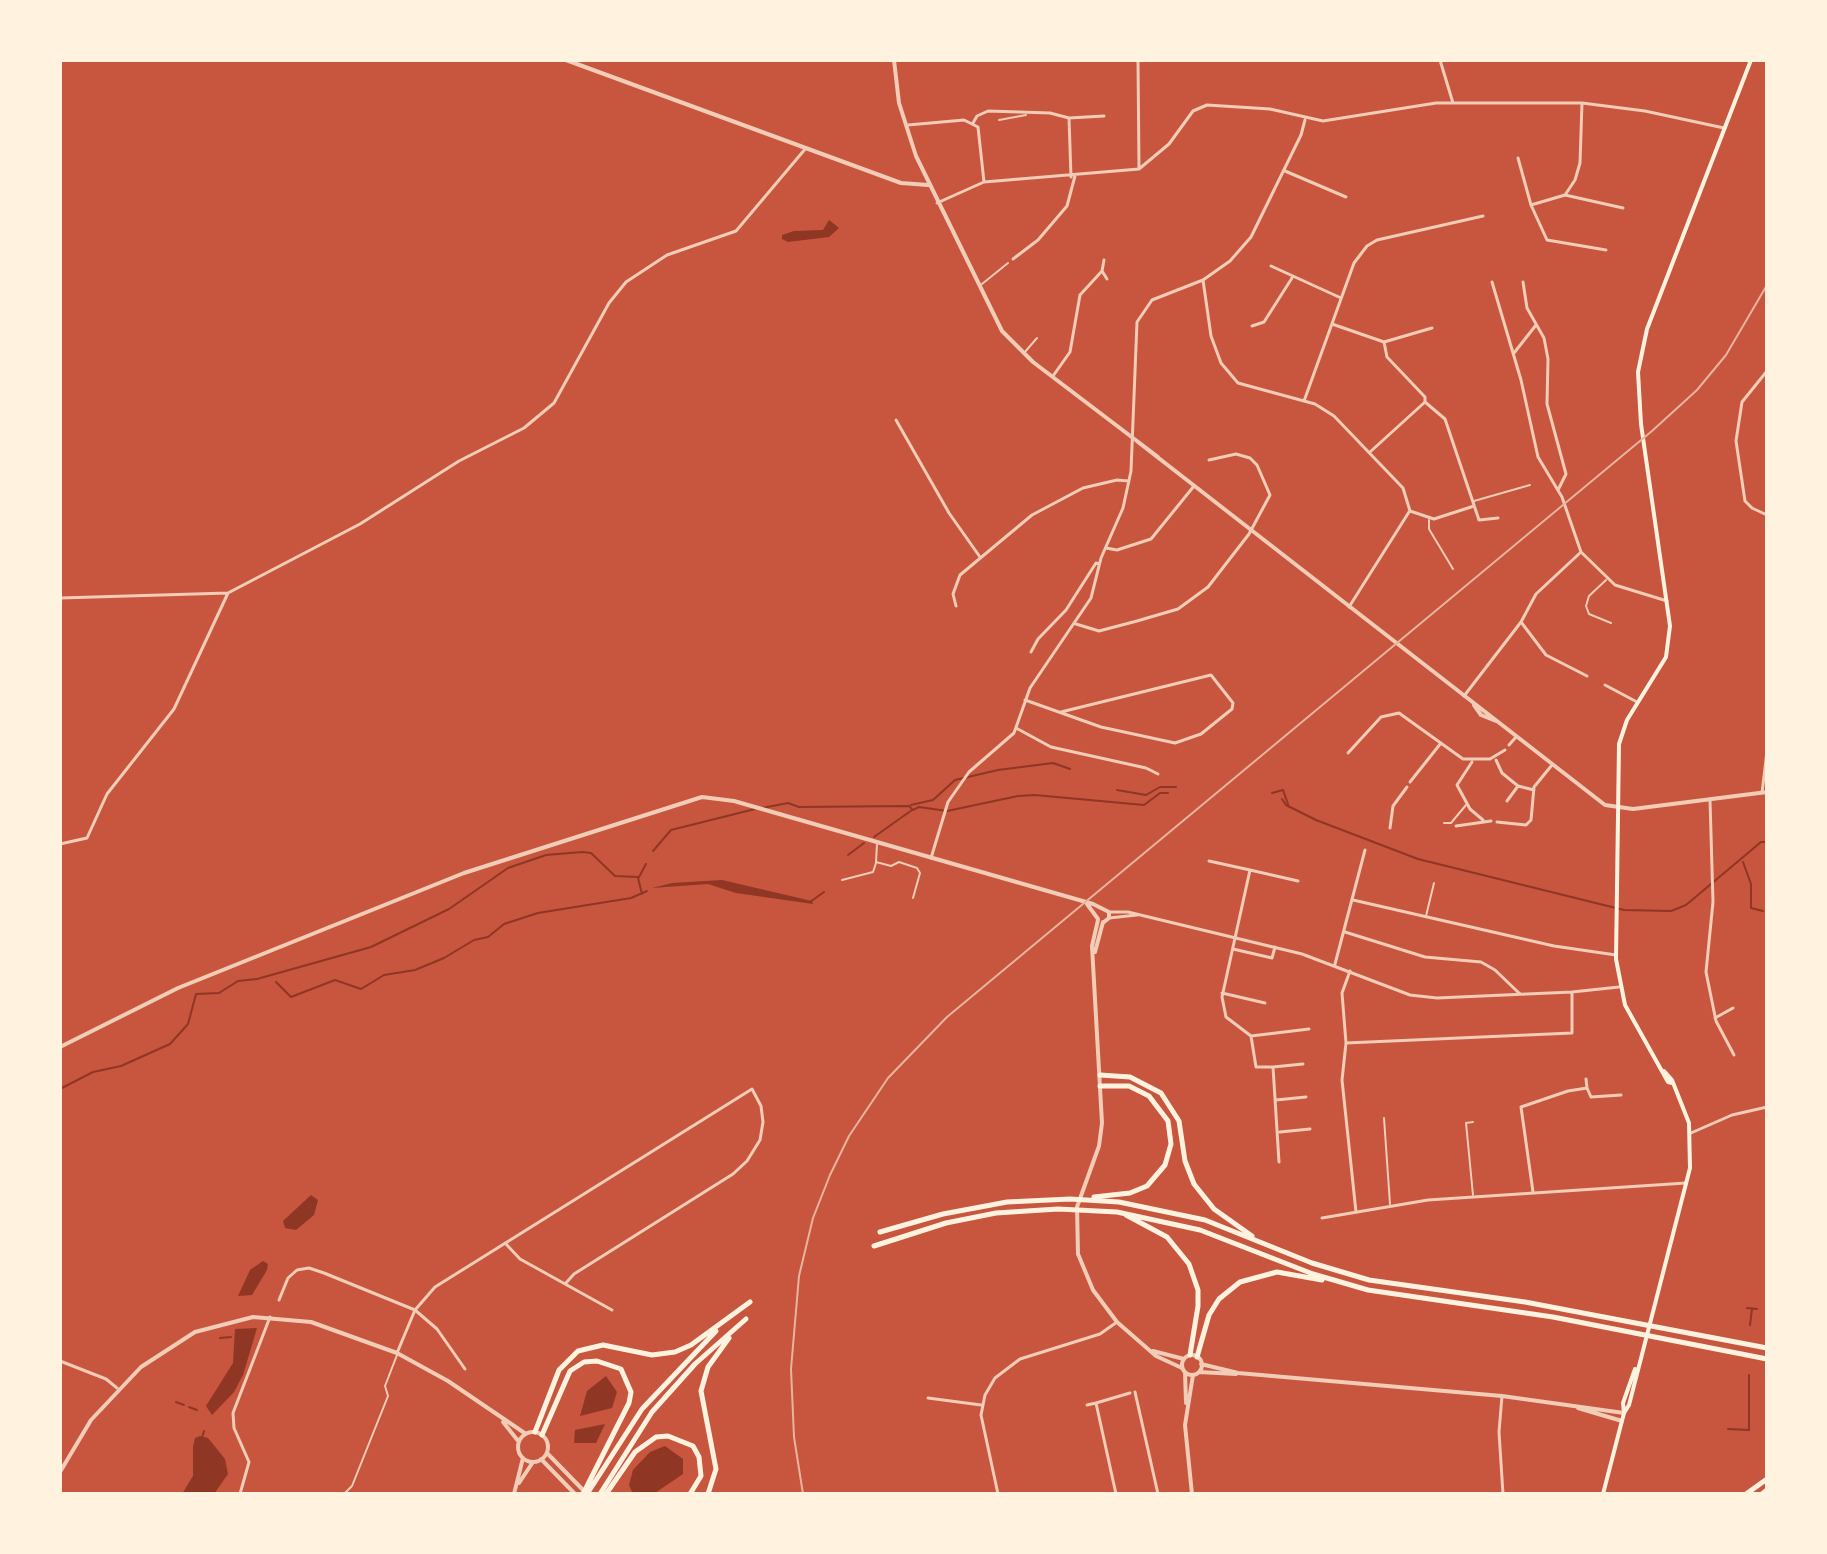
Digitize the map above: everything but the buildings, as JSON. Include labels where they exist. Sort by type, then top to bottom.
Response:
[{"type":"main road","points":[[1603,1494],[1624,1413],[1627,1388],[1638,1366],[1686,1183],[1691,1133],[1672,1083],[1625,1005],[1619,987],[1616,955],[1619,744],[1638,702],[1662,666],[1669,645],[1667,601],[1641,424],[1638,372],[1647,329],[1751,60]]},
{"type":"main road","points":[[1100,1075],[1130,1077],[1161,1093],[1176,1114],[1185,1161],[1199,1191],[1220,1214],[1261,1242]]},
{"type":"main road","points":[[880,1232],[986,1205],[1081,1199],[1142,1189],[1162,1171],[1170,1151],[1168,1121],[1155,1101],[1129,1086],[1100,1086]]},
{"type":"main road","points":[[1081,1199],[1164,1209],[1312,1263],[1369,1280],[1616,1319],[1767,1348]]},
{"type":"main road","points":[[874,1246],[946,1223],[996,1213],[1058,1209],[1117,1212],[1200,1230],[1342,1284]]},
{"type":"main road","points":[[1117,1212],[1167,1237],[1189,1264],[1196,1281],[1198,1306],[1191,1357]]},
{"type":"main road","points":[[1191,1357],[1215,1305],[1247,1278],[1277,1272],[1613,1329],[1767,1359]]},
{"type":"main road","points":[[535,1432],[559,1370],[578,1351],[603,1345],[652,1355],[675,1352],[691,1345],[750,1302],[700,1346],[642,1409],[586,1494]]},
{"type":"main road","points":[[603,1494],[652,1412],[695,1364],[746,1319],[713,1358],[704,1380],[701,1402],[716,1469],[708,1494]]},
{"type":"main road","points":[[542,1435],[570,1371],[584,1362],[597,1361],[621,1369],[631,1392],[629,1403],[586,1494]]},
{"type":"main road","points":[[603,1494],[635,1452],[656,1437],[668,1436],[693,1446],[699,1457],[701,1476],[690,1494]]},
{"type":"main road","points":[[1746,1494],[1767,1479]]},
{"type":"main road","points":[[1762,1494],[1767,1490]]},
{"type":"street","points":[[566,60],[901,183],[928,185]]},
{"type":"street","points":[[894,60],[905,125],[928,185],[1002,331],[1023,353],[1464,696],[1481,715],[1496,721],[1605,805],[1633,809],[1764,792],[1767,751]]},
{"type":"street","points":[[1138,60],[1139,169]]},
{"type":"street","points":[[1440,60],[1453,103]]},
{"type":"street","points":[[1565,195],[1580,163],[1582,103]]},
{"type":"street","points":[[937,203],[984,182],[1073,177],[1139,169],[1169,144],[1193,111],[1201,106],[1270,109],[1305,120],[1323,121],[1410,105],[1582,103],[1645,111],[1724,128]]},
{"type":"street","points":[[973,123],[982,112],[1050,113],[1069,118],[1104,116]]},
{"type":"street","points":[[1013,259],[1038,240],[1067,206],[1073,177],[1069,118]]},
{"type":"street","points":[[905,125],[964,120],[973,123],[981,134],[984,182]]},
{"type":"street","points":[[931,858],[944,810],[969,772],[1016,728],[1025,700],[1053,651],[1076,624],[1091,598],[1099,564],[1119,518],[1136,441],[1137,322],[1152,300],[1203,280],[1230,261],[1251,237],[1285,171],[1305,120]]},
{"type":"street","points":[[60,598],[228,593],[360,524],[459,461],[541,417],[554,403],[609,303],[626,282],[667,255],[736,231],[806,148]]},
{"type":"street","points":[[1518,158],[1531,205],[1547,240],[1606,250]]},
{"type":"street","points":[[1285,171],[1346,197]]},
{"type":"street","points":[[1531,205],[1565,195],[1623,208]]},
{"type":"street","points":[[1304,401],[1358,256],[1377,240],[1483,216]]},
{"type":"street","points":[[1053,376],[1070,352],[1080,295],[1102,271],[1104,260]]},
{"type":"street","points":[[1271,266],[1341,298]]},
{"type":"street","points":[[1102,271],[1107,279]]},
{"type":"street","points":[[1252,326],[1264,322],[1292,278]]},
{"type":"street","points":[[1203,280],[1211,336],[1228,373],[1244,387],[1304,401],[1334,416],[1403,488],[1410,511],[1349,607]]},
{"type":"street","points":[[1492,282],[1514,353],[1538,457],[1558,490],[1581,552],[1606,578],[1667,601]]},
{"type":"street","points":[[1523,282],[1527,308],[1548,359],[1547,404],[1566,474],[1558,490]]},
{"type":"street","points":[[1332,324],[1384,342],[1432,328]]},
{"type":"street","points":[[1514,353],[1536,325]]},
{"type":"street","points":[[1384,342],[1387,357],[1425,397],[1425,402],[1445,419],[1483,522],[1498,518]]},
{"type":"street","points":[[1767,371],[1745,397],[1738,414],[1737,457],[1745,501],[1767,515]]},
{"type":"street","points":[[1370,452],[1425,402]]},
{"type":"street","points":[[896,420],[949,513],[980,557]]},
{"type":"street","points":[[1076,624],[1099,631],[1189,603],[1208,587],[1251,530],[1270,495],[1257,465],[1236,454],[1209,460]]},
{"type":"street","points":[[956,606],[953,594],[956,581],[1032,515],[1058,499],[1105,482],[1129,481]]},
{"type":"street","points":[[1106,548],[1117,550],[1151,539],[1194,486]]},
{"type":"street","points":[[1410,511],[1429,518],[1474,503]]},
{"type":"street","points":[[1464,696],[1521,622],[1547,581],[1581,552]]},
{"type":"street","points":[[1031,652],[1038,639],[1066,610],[1096,563],[1099,564]]},
{"type":"street","points":[[60,844],[87,838],[107,794],[174,709],[228,593]]},
{"type":"street","points":[[1521,622],[1546,655],[1587,676]]},
{"type":"street","points":[[1025,700],[1118,732],[1175,743],[1201,734],[1232,709],[1233,703],[1211,675],[1061,712]]},
{"type":"street","points":[[1605,685],[1638,702]]},
{"type":"street","points":[[1348,753],[1381,717],[1391,713],[1407,717],[1458,756],[1473,761],[1495,758],[1505,750]]},
{"type":"street","points":[[1016,728],[1051,747],[1146,768],[1158,774]]},
{"type":"street","points":[[1509,745],[1516,737]]},
{"type":"street","points":[[1410,782],[1441,743]]},
{"type":"street","points":[[1495,758],[1502,773],[1518,786],[1534,790]]},
{"type":"street","points":[[1473,761],[1458,783],[1467,804],[1483,820]]},
{"type":"street","points":[[1497,822],[1526,825],[1531,820],[1534,790],[1552,765]]},
{"type":"street","points":[[1507,801],[1518,786]]},
{"type":"street","points":[[1390,828],[1393,806],[1407,787]]},
{"type":"street","points":[[60,1047],[178,988],[487,865],[702,797],[749,805],[877,842],[1086,903],[1109,915]]},
{"type":"street","points":[[1710,800],[1713,896],[1705,961],[1715,1018],[1734,1055]]},
{"type":"street","points":[[1456,826],[1491,821]]},
{"type":"street","points":[[1335,964],[1365,850]]},
{"type":"street","points":[[1209,861],[1298,881]]},
{"type":"street","points":[[1250,870],[1222,993],[1226,1017],[1251,1036],[1256,1067],[1303,1064]]},
{"type":"street","points":[[1353,900],[1554,946],[1616,955]]},
{"type":"street","points":[[1086,903],[1099,919]]},
{"type":"street","points":[[1100,909],[1094,955],[1100,1140],[1082,1189],[1076,1219],[1082,1265],[1097,1298],[1117,1322],[1153,1351],[1193,1375]]},
{"type":"street","points":[[1099,919],[1109,915],[1141,915],[1275,947],[1335,964],[1410,995],[1437,998],[1619,987]]},
{"type":"street","points":[[1345,932],[1425,957],[1481,962],[1495,970],[1520,994]]},
{"type":"street","points":[[1233,949],[1272,958],[1275,947]]},
{"type":"street","points":[[1350,971],[1342,1003],[1346,1043],[1342,1080],[1356,1213]]},
{"type":"street","points":[[1346,1043],[1572,1033],[1572,992]]},
{"type":"street","points":[[1222,993],[1265,1003]]},
{"type":"street","points":[[1715,1018],[1733,1008]]},
{"type":"street","points":[[1251,1036],[1309,1029]]},
{"type":"street","points":[[1273,1067],[1280,1132]]},
{"type":"street","points":[[1586,1079],[1591,1097],[1621,1095]]},
{"type":"street","points":[[1533,1192],[1521,1107],[1587,1088]]},
{"type":"street","points":[[397,1353],[415,1310],[435,1287],[752,1089],[761,1106],[763,1122],[760,1140],[747,1161],[733,1174],[574,1274],[565,1284]]},
{"type":"street","points":[[1276,1100],[1306,1097]]},
{"type":"street","points":[[1691,1133],[1732,1115],[1767,1107]]},
{"type":"street","points":[[1279,1162],[1275,1134],[1310,1129]]},
{"type":"street","points":[[1322,1218],[1473,1196],[1686,1183]]},
{"type":"street","points":[[506,1244],[520,1259],[612,1310]]},
{"type":"street","points":[[279,1300],[291,1274],[309,1268],[415,1310],[437,1329],[465,1369]]},
{"type":"street","points":[[60,1472],[91,1420],[117,1388],[159,1353],[195,1332],[230,1321],[270,1317],[335,1329],[397,1353],[448,1381],[501,1420],[526,1434]]},
{"type":"street","points":[[240,1494],[249,1462],[234,1428],[233,1413],[270,1317]]},
{"type":"street","points":[[998,1494],[985,1447],[981,1405],[995,1378],[1020,1359],[1100,1334],[1117,1322]]},
{"type":"street","points":[[1153,1351],[1191,1357],[1201,1364],[1238,1373],[1502,1396],[1624,1413]]},
{"type":"street","points":[[1186,1405],[1184,1370],[1191,1357]]},
{"type":"street","points":[[60,1361],[106,1379],[117,1388]]},
{"type":"street","points":[[1199,1372],[1201,1364]]},
{"type":"street","points":[[1193,1375],[1199,1372],[1231,1376],[1238,1373]]},
{"type":"street","points":[[1192,1494],[1185,1439],[1186,1405],[1193,1375]]},
{"type":"street","points":[[1087,1405],[1132,1392],[1158,1494]]},
{"type":"street","points":[[1502,1396],[1499,1432],[1503,1494]]},
{"type":"street","points":[[928,1398],[981,1405]]},
{"type":"street","points":[[1096,1403],[1116,1494]]},
{"type":"street","points":[[1576,1406],[1622,1421]]},
{"type":"street","points":[[501,1420],[519,1442],[523,1458],[517,1488]]},
{"type":"street","points":[[519,1442],[526,1434],[535,1432],[542,1435],[547,1443],[547,1453],[586,1494]]},
{"type":"street","points":[[514,1494],[533,1462],[547,1453]]},
{"type":"street","points":[[523,1458],[533,1462]]},
{"type":"street","points":[[541,1459],[575,1493]]},
{"type":"lane","points":[[999,120],[1026,115]]},
{"type":"lane","points":[[978,287],[1008,263]]},
{"type":"lane","points":[[1023,353],[1037,338]]},
{"type":"lane","points":[[1474,503],[1530,485]]},
{"type":"lane","points":[[1429,518],[1429,529],[1453,569]]},
{"type":"lane","points":[[1606,578],[1589,596],[1586,606],[1589,614],[1611,623]]},
{"type":"lane","points":[[1444,823],[1451,823],[1467,804]]},
{"type":"lane","points":[[842,880],[873,872],[877,842]]},
{"type":"lane","points":[[876,862],[891,866],[899,862],[917,868],[920,873],[913,898]]},
{"type":"lane","points":[[1426,917],[1434,883]]},
{"type":"lane","points":[[1384,1118],[1390,1207]]},
{"type":"lane","points":[[1458,1124],[1473,1122]]},
{"type":"lane","points":[[1466,1123],[1473,1196]]},
{"type":"lane","points":[[344,1494],[352,1486],[388,1396],[385,1386],[397,1353]]},
{"type":"shaded area","points":[[829,220],[839,228],[829,237],[788,242],[782,239],[782,235],[794,231],[823,230]]},
{"type":"shaded area","points":[[722,880],[812,901],[813,904],[736,893],[708,884],[652,888],[672,883]]},
{"type":"shaded area","points":[[311,1195],[318,1200],[314,1215],[296,1230],[285,1228],[283,1221]]},
{"type":"shaded area","points":[[263,1261],[268,1264],[267,1270],[252,1295],[238,1296],[250,1270]]},
{"type":"shaded area","points":[[257,1328],[243,1375],[234,1392],[212,1415],[206,1406],[233,1363],[235,1329]]},
{"type":"shaded area","points":[[606,1376],[617,1392],[612,1408],[580,1416],[587,1391]]},
{"type":"shaded area","points":[[605,1424],[596,1443],[574,1443],[575,1430]]},
{"type":"shaded area","points":[[195,1438],[208,1438],[225,1459],[228,1474],[214,1494],[182,1494],[193,1476],[193,1447]]},
{"type":"shaded area","points":[[665,1446],[683,1459],[683,1474],[655,1493],[633,1494],[629,1485],[633,1470],[650,1452]]},
{"type":"waterway","points":[[911,805],[933,800],[955,780],[998,770],[1053,763],[1070,769]]},
{"type":"waterway","points":[[1117,790],[1146,795],[1160,787],[1176,787]]},
{"type":"waterway","points":[[1272,793],[1283,790],[1289,807]]},
{"type":"waterway","points":[[762,808],[788,803],[799,807],[909,806],[913,810],[919,807],[947,811],[1035,795],[1144,805],[1160,793],[1168,793]]},
{"type":"waterway","points":[[1282,799],[1286,805],[1316,820],[1418,859],[1624,910],[1671,911],[1686,905],[1761,842],[1765,842]]},
{"type":"waterway","points":[[653,851],[671,830],[755,809]]},
{"type":"waterway","points":[[874,837],[912,810]]},
{"type":"waterway","points":[[848,855],[864,843]]},
{"type":"waterway","points":[[60,1089],[93,1072],[121,1066],[170,1044],[188,1024],[196,994],[219,993],[238,981],[257,979],[371,947],[449,909],[508,868],[546,855],[582,852],[591,853],[615,876],[639,877],[646,864]]},
{"type":"waterway","points":[[1743,862],[1751,884],[1751,908],[1763,911]]},
{"type":"waterway","points":[[638,878],[642,894]]},
{"type":"waterway","points":[[276,982],[291,997],[335,980],[361,989],[384,975],[415,970],[444,958],[474,940],[488,937],[504,924],[538,913],[631,898],[647,891]]},
{"type":"waterway","points":[[810,902],[824,892]]},
{"type":"waterway","points":[[1747,1308],[1757,1309]]},
{"type":"waterway","points":[[1750,1325],[1752,1309]]},
{"type":"waterway","points":[[220,1338],[231,1337]]},
{"type":"waterway","points":[[1728,1429],[1749,1430],[1749,1375]]},
{"type":"waterway","points":[[176,1402],[184,1405]]},
{"type":"waterway","points":[[189,1407],[197,1410]]},
{"type":"waterway","points":[[202,1438],[204,1431]]},
{"type":"railway","points":[[803,1494],[794,1437],[791,1369],[799,1276],[813,1218],[830,1175],[849,1136],[888,1078],[947,1017],[1652,431],[1697,390],[1726,355],[1767,285]]}]
